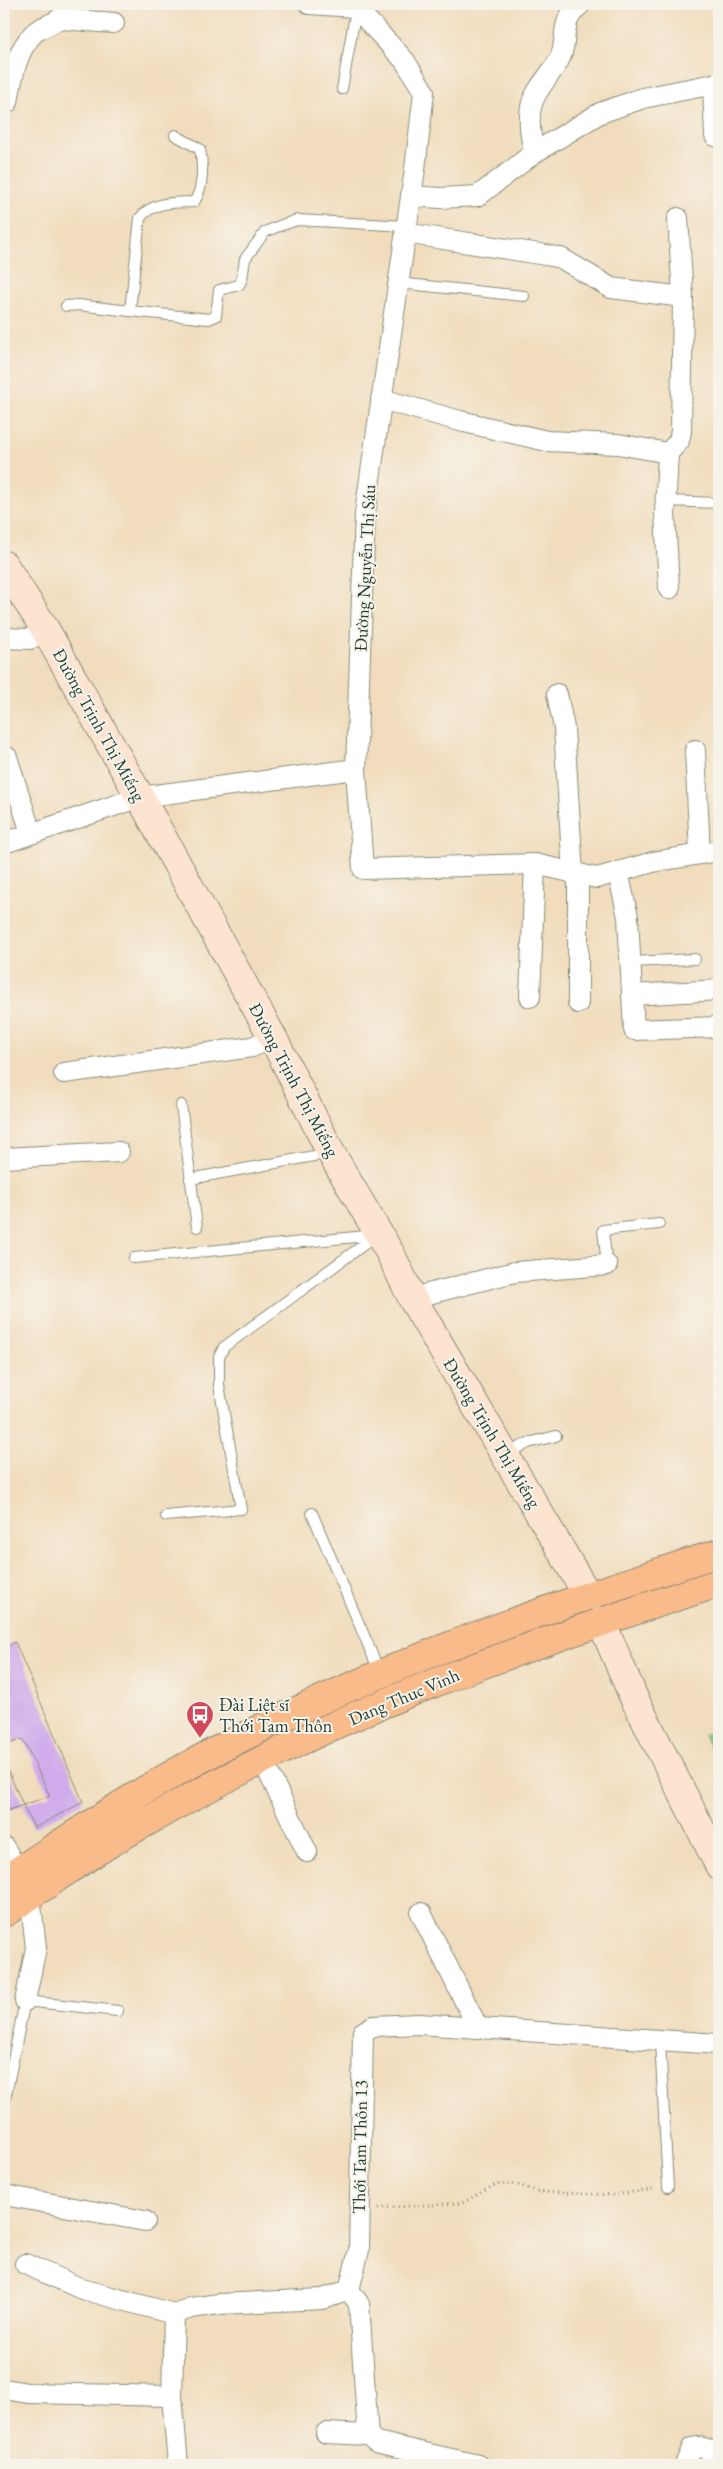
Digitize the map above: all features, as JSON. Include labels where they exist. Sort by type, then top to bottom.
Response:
[{"type":"main road","name":"Đường Trịnh Thị Miếng","points":[[4,565],[45,629],[140,797],[273,1038],[331,1153],[378,1234],[412,1298],[586,1594]]},
{"type":"main road","name":"Dang Thuc Vinh","points":[[11,1876],[122,1804],[189,1765],[381,1673],[586,1594],[719,1553]]},
{"type":"main road","name":"Dang Thuc Vinh","points":[[4,1913],[138,1826],[264,1761],[433,1683],[601,1621],[719,1583]]},
{"type":"main road","points":[[586,1594],[601,1621],[634,1698],[708,1835],[719,1865]]},
{"type":"street","points":[[309,4],[356,6]]},
{"type":"street","points":[[534,153],[530,125],[532,104],[560,60],[564,27],[575,8],[580,4]]},
{"type":"street","name":"Đường Nguyễn Thị Sáu","points":[[356,6],[405,61],[424,92],[411,196],[365,513],[356,769],[363,869],[535,864]]},
{"type":"street","points":[[8,102],[12,81],[25,44],[36,32],[63,11],[114,22]]},
{"type":"street","points":[[411,196],[440,198],[478,196],[534,153],[600,113],[643,98],[716,84],[715,136],[719,136]]},
{"type":"street","points":[[669,589],[666,501],[668,453],[679,441],[680,431],[683,297],[678,218]]},
{"type":"street","points":[[406,230],[561,258],[611,288],[683,297]]},
{"type":"street","points":[[381,398],[460,422],[547,440],[618,444],[668,453]]},
{"type":"street","points":[[4,638],[30,639],[45,629]]},
{"type":"street","points":[[557,694],[564,728],[576,874],[578,1003]]},
{"type":"street","points":[[530,997],[535,864],[597,878],[653,862],[710,853],[695,750]]},
{"type":"street","points":[[7,757],[31,833]]},
{"type":"street","points":[[4,843],[140,797],[356,769]]},
{"type":"street","points":[[618,872],[628,917],[634,1030],[719,1026]]},
{"type":"street","points":[[632,995],[719,990]]},
{"type":"street","points":[[64,1073],[252,1047],[273,1038]]},
{"type":"street","points":[[4,1158],[119,1152]]},
{"type":"street","points":[[412,1298],[515,1272],[607,1265]]},
{"type":"street","points":[[264,1761],[307,1852]]},
{"type":"street","points":[[4,1847],[11,1876]]},
{"type":"street","points":[[25,2001],[36,1948],[30,1896]]},
{"type":"street","points":[[421,1913],[478,2028]]},
{"type":"street","name":"Thới Tam Thôn 13","points":[[349,2290],[359,2250],[363,2032],[372,2026],[419,2024],[719,2044]]},
{"type":"street","points":[[4,2195],[145,2221]]},
{"type":"street","points":[[25,2264],[82,2289],[174,2314],[191,2308],[219,2304],[323,2299],[349,2290],[359,2304],[368,2435]]},
{"type":"street","points":[[174,2314],[172,2396],[178,2465]]},
{"type":"street","points":[[4,2389],[28,2393],[172,2396]]},
{"type":"street","points":[[326,2433],[368,2435],[376,2442],[478,2465]]},
{"type":"street","points":[[685,2465],[692,2448],[699,2447],[719,2452]]},
{"type":"lane","points":[[342,89],[356,6]]},
{"type":"lane","points":[[130,312],[140,218],[145,211],[153,206],[194,202],[198,197],[202,168],[200,149],[175,135]]},
{"type":"lane","points":[[66,306],[78,305],[209,319],[216,316],[219,290],[239,285],[242,279],[245,259],[265,232],[297,220],[406,230]]},
{"type":"lane","points":[[398,283],[524,296]]},
{"type":"lane","points":[[666,501],[719,503]]},
{"type":"lane","points":[[631,962],[695,959]]},
{"type":"lane","points":[[181,1105],[197,1227]]},
{"type":"lane","points":[[190,1180],[331,1153]]},
{"type":"lane","points":[[607,1265],[603,1230],[659,1224]]},
{"type":"lane","points":[[134,1258],[378,1234]]},
{"type":"lane","points":[[166,1516],[241,1509],[219,1384],[219,1357],[224,1347],[378,1234]]},
{"type":"lane","points":[[505,1455],[528,1443],[556,1436]]},
{"type":"lane","points":[[312,1513],[381,1673]]},
{"type":"lane","points":[[4,2104],[25,2001],[118,2011]]},
{"type":"lane","points":[[660,2041],[668,2187]]},
{"type":"path","points":[[378,2208],[462,2204],[495,2185],[502,2184],[515,2184],[540,2192],[612,2195],[668,2187]]},
{"type":"green space","points":[[719,1730],[719,1765],[704,1735]]},
{"type":"building","points":[[15,1642],[83,1802],[34,1828],[23,1805],[50,1796],[23,1739],[4,1746],[4,1648]]},
{"type":"building","points":[[4,1761],[23,1805],[4,1812]]},
{"type":"place","name":"Đài Liệt sĩ Thới Tam Thôn","points":[[200,1739]]}]
